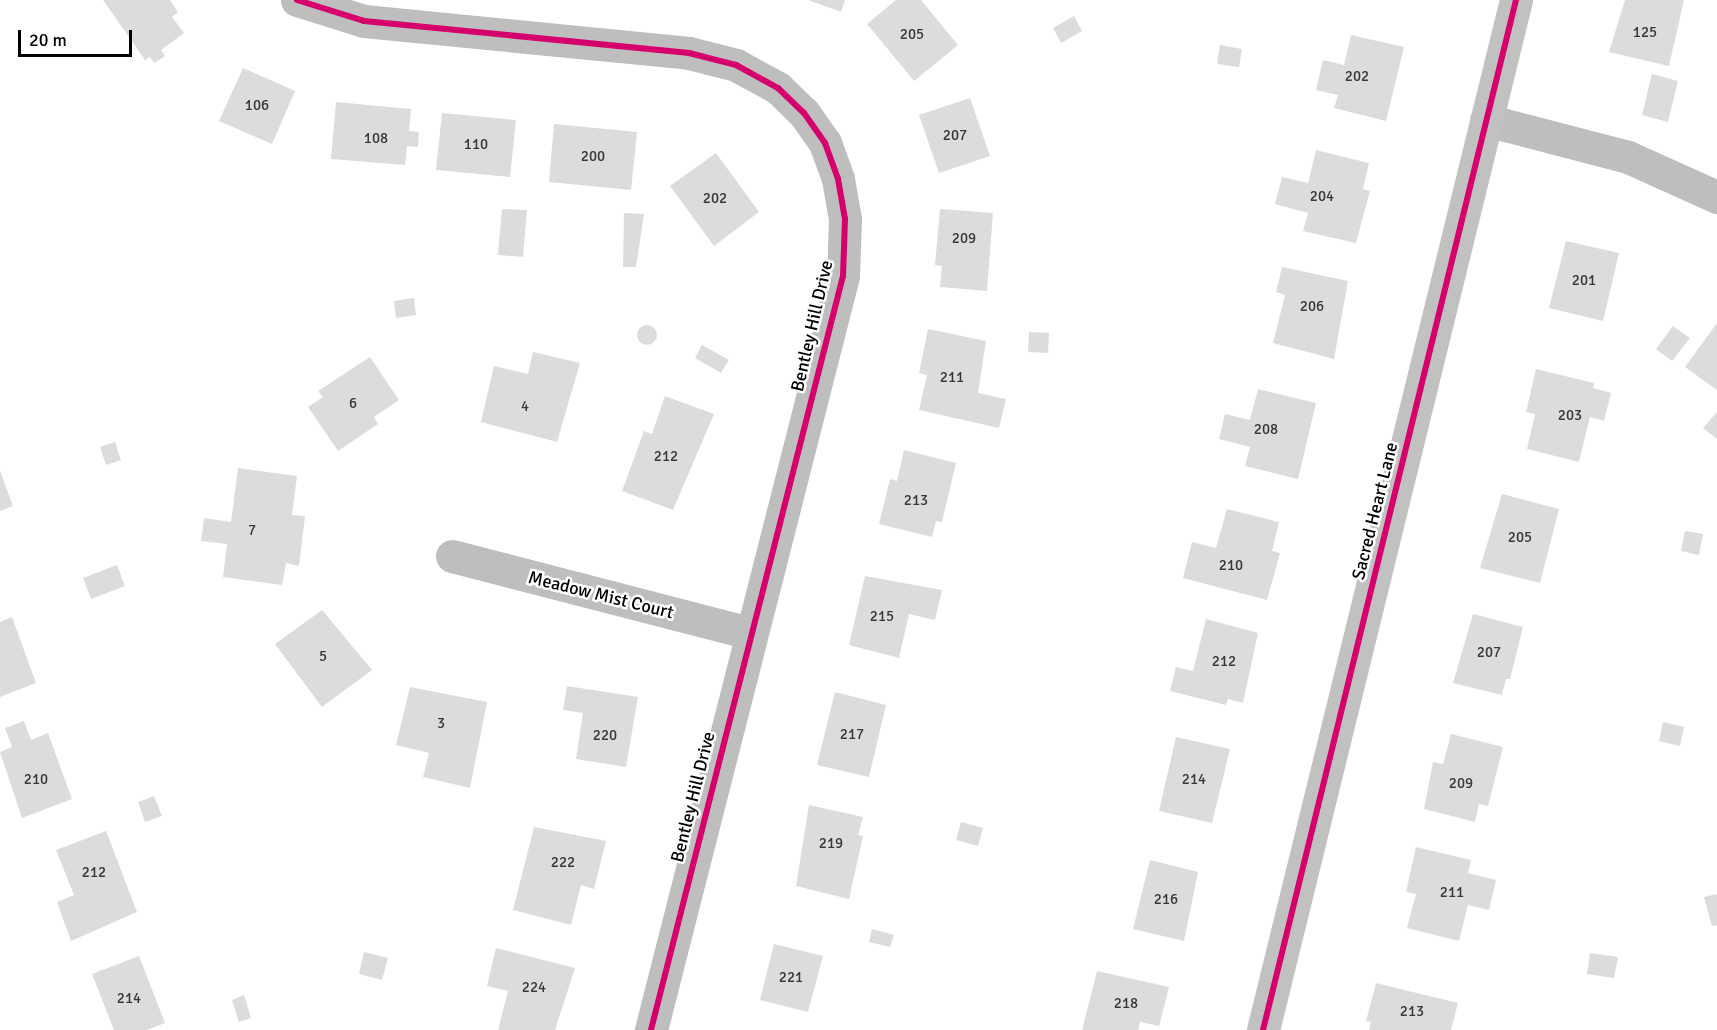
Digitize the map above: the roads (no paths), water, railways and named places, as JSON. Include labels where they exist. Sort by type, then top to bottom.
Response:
[{"type":"street","name":"Bentley Hill Drive","points":[[297,0],[364,21],[689,53],[736,65],[778,88],[811,123],[825,143],[838,179],[845,219],[843,276],[749,633],[651,1030]]},
{"type":"street","name":"Sacred Heart Lane","points":[[1263,1030],[1516,0]]},
{"type":"street","points":[[1486,120],[1628,157],[1717,197]]},
{"type":"street","name":"Meadow Mist Court","points":[[452,556],[749,633]]}]
